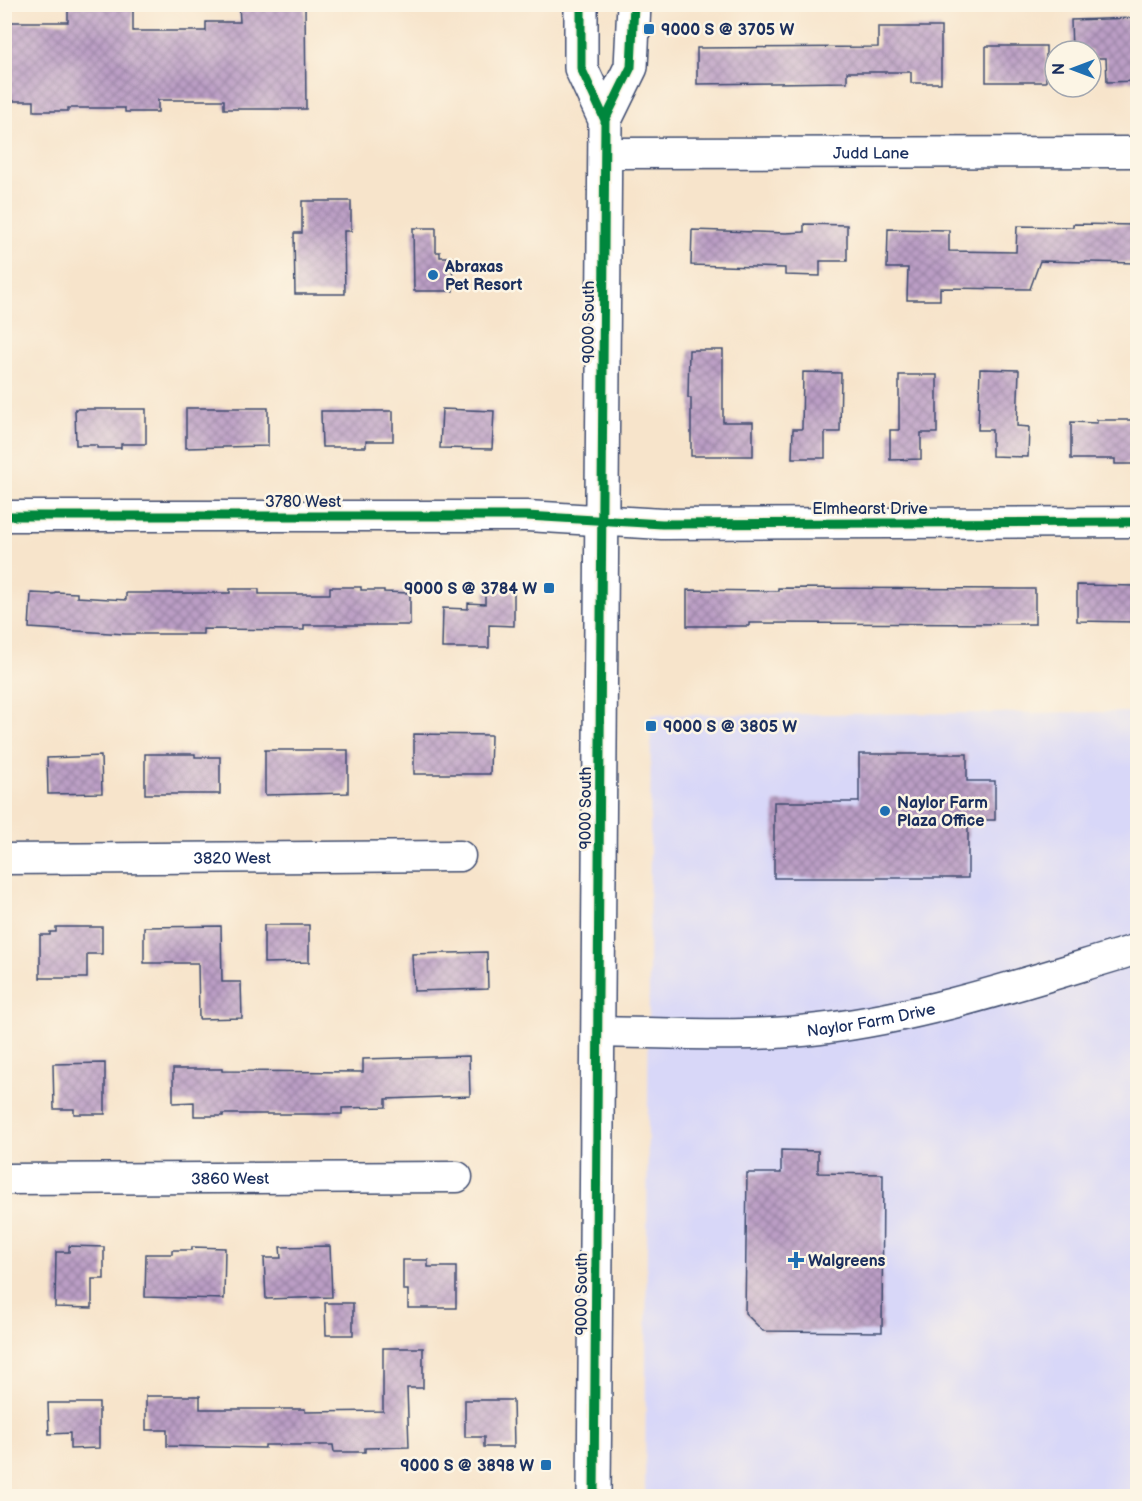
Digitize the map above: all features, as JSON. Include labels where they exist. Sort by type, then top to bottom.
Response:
[{"type":"main road","name":"9000 South","points":[[581,4],[581,68],[605,120]]},
{"type":"main road","name":"9000 South","points":[[594,1497],[604,153],[605,120],[632,67],[634,4]]},
{"type":"street","name":"Judd Lane","points":[[604,153],[1137,152]]},
{"type":"street","name":"3780 West","points":[[4,516],[527,516],[602,521]]},
{"type":"street","name":"Elmhearst Drive","points":[[602,521],[662,524],[1137,522]]},
{"type":"street","name":"3820 West","points":[[4,859],[460,856]]},
{"type":"street","name":"Naylor Farm Drive","points":[[598,1032],[772,1033],[856,1024],[914,1014],[1137,950]]},
{"type":"street","name":"3860 West","points":[[4,1179],[457,1177]]},
{"type":"shaded area","points":[[1137,712],[1137,1496],[645,1496],[651,715]]},
{"type":"building","points":[[68,4],[133,4],[133,31],[206,31],[206,22],[240,22],[239,4],[305,4],[306,109],[224,109],[224,100],[158,100],[158,112],[125,112],[125,108],[68,108],[68,111],[34,111],[34,101],[4,101],[4,22],[68,22]]},
{"type":"building","points":[[1137,18],[1137,81],[1107,82],[1103,39],[1072,39],[1071,20]]},
{"type":"building","points":[[878,27],[941,27],[941,83],[911,83],[911,72],[847,72],[847,82],[697,84],[697,48],[878,47]]},
{"type":"building","points":[[986,46],[1043,46],[1043,82],[986,82]]},
{"type":"building","points":[[302,201],[351,201],[351,231],[344,231],[345,294],[295,294],[294,233],[302,233]]},
{"type":"building","points":[[804,224],[847,225],[847,261],[820,261],[820,276],[785,275],[785,268],[691,265],[692,230],[786,233],[804,232]]},
{"type":"building","points":[[1073,224],[1137,225],[1137,263],[1040,261],[1030,289],[940,288],[940,300],[907,300],[908,268],[887,268],[888,229],[949,230],[949,251],[1016,252],[1017,226],[1073,227]]},
{"type":"building","name":"Abraxas Pet Resort","points":[[413,228],[436,228],[436,252],[440,252],[440,257],[452,257],[453,291],[414,291]]},
{"type":"building","points":[[689,350],[723,350],[723,422],[753,422],[753,456],[691,456],[691,398],[688,398]]},
{"type":"building","points":[[980,369],[1019,370],[1017,426],[1029,427],[1028,457],[992,456],[992,430],[978,430]]},
{"type":"building","points":[[803,372],[841,373],[840,432],[825,432],[825,458],[792,458],[793,429],[802,429]]},
{"type":"building","points":[[899,375],[937,375],[937,433],[921,433],[921,459],[890,460],[890,430],[899,430]]},
{"type":"building","points":[[186,408],[268,408],[268,446],[186,448]]},
{"type":"building","points":[[75,409],[146,409],[146,444],[121,444],[121,448],[76,445]]},
{"type":"building","points":[[442,409],[494,411],[492,449],[440,448]]},
{"type":"building","points":[[321,411],[393,411],[393,441],[366,441],[366,447],[322,447]]},
{"type":"building","points":[[1097,420],[1137,420],[1137,464],[1115,464],[1115,459],[1071,459],[1071,422],[1097,423]]},
{"type":"building","points":[[1077,585],[1137,586],[1137,622],[1077,621]]},
{"type":"building","points":[[330,587],[361,587],[361,590],[410,593],[410,625],[304,625],[304,630],[203,629],[203,634],[126,634],[29,628],[31,593],[77,593],[77,597],[126,600],[126,593],[230,593],[230,589],[259,589],[259,594],[330,594]]},
{"type":"building","points":[[778,588],[1035,589],[1035,624],[749,623],[749,626],[687,626],[687,590],[778,591]]},
{"type":"building","points":[[485,591],[514,591],[514,626],[489,625],[489,648],[442,648],[443,608],[468,609],[468,603],[485,604]]},
{"type":"building","points":[[414,734],[491,735],[490,774],[414,774]]},
{"type":"building","points":[[265,750],[348,750],[348,793],[265,795]]},
{"type":"building","points":[[145,754],[195,754],[195,757],[220,757],[220,794],[145,794]]},
{"type":"building","name":"Naylor Farm Plaza Office","points":[[859,754],[967,754],[967,781],[995,781],[995,820],[968,820],[968,878],[774,878],[774,802],[859,802]]},
{"type":"building","points":[[101,756],[102,793],[48,794],[47,758]]},
{"type":"building","points":[[264,925],[309,925],[309,962],[264,963]]},
{"type":"building","points":[[221,926],[222,982],[241,982],[242,1018],[199,1019],[198,963],[144,963],[144,927]]},
{"type":"building","points":[[56,927],[102,927],[102,954],[87,954],[87,978],[40,978],[40,935],[50,935],[50,932],[56,932]]},
{"type":"building","points":[[487,952],[488,989],[414,991],[412,954]]},
{"type":"building","points":[[469,1056],[470,1096],[386,1099],[386,1107],[342,1108],[342,1114],[194,1116],[194,1102],[173,1103],[173,1069],[363,1072],[363,1059]]},
{"type":"building","points":[[105,1063],[105,1114],[74,1114],[74,1109],[54,1109],[53,1064]]},
{"type":"building","name":"Walgreens","points":[[781,1150],[818,1151],[818,1173],[883,1174],[882,1332],[763,1331],[745,1313],[747,1173],[781,1173]]},
{"type":"building","points":[[69,1246],[104,1247],[104,1279],[92,1279],[92,1308],[55,1307],[56,1252],[69,1252]]},
{"type":"building","points":[[330,1246],[332,1297],[266,1299],[264,1258],[281,1258],[280,1247]]},
{"type":"building","points":[[192,1247],[225,1248],[224,1299],[145,1297],[146,1254],[172,1254],[172,1250],[192,1250]]},
{"type":"building","points":[[403,1260],[428,1260],[428,1267],[456,1267],[456,1308],[408,1308],[408,1290],[403,1290]]},
{"type":"building","points":[[325,1303],[353,1303],[353,1335],[326,1335]]},
{"type":"building","points":[[383,1348],[423,1348],[423,1388],[407,1388],[409,1447],[365,1448],[365,1452],[334,1452],[333,1445],[265,1445],[265,1448],[167,1446],[167,1430],[146,1430],[146,1396],[200,1396],[200,1409],[305,1409],[305,1412],[383,1411]]},
{"type":"building","points":[[465,1400],[513,1400],[514,1447],[484,1447],[484,1437],[465,1437]]},
{"type":"building","points":[[48,1403],[99,1403],[99,1448],[70,1449],[70,1433],[49,1434]]},
{"type":"cycle path","points":[[581,4],[581,68],[605,120],[594,1496]]},
{"type":"cycle path","points":[[605,120],[631,67],[634,4]]},
{"type":"cycle path","points":[[4,516],[527,516],[662,524],[1138,522]]},
{"type":"place","name":"9000 S @ 3705 W","points":[[649,29]]},
{"type":"place","name":"Abraxas Pet Resort","points":[[433,275]]},
{"type":"place","name":"9000 S @ 3784 W","points":[[549,588]]},
{"type":"place","name":"9000 S @ 3805 W","points":[[651,726]]},
{"type":"place","name":"Naylor Farm Plaza Office","points":[[885,811]]},
{"type":"place","name":"Walgreens","points":[[796,1260]]},
{"type":"place","name":"9000 S @ 3898 W","points":[[546,1465]]}]
